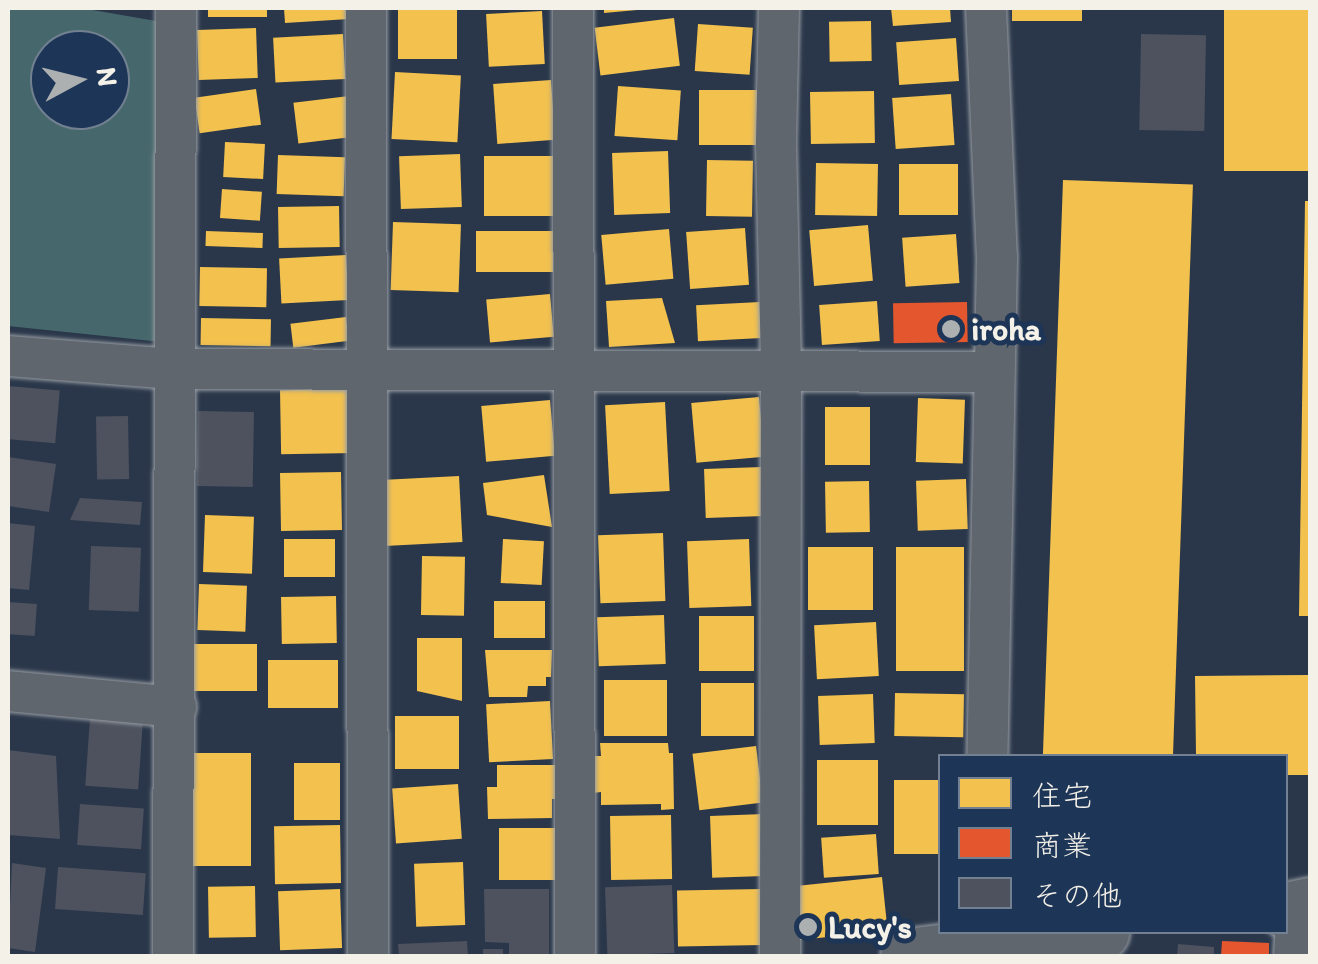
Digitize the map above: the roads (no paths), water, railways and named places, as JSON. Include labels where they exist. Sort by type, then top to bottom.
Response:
[{"type":"street","points":[[173,956],[176,8]]},
{"type":"street","points":[[366,8],[368,956]]},
{"type":"street","points":[[573,8],[575,956]]},
{"type":"street","points":[[780,8],[776,145],[781,371],[780,956]]},
{"type":"street","points":[[986,8],[997,257],[987,754]]},
{"type":"street","points":[[8,356],[175,368],[993,372]]},
{"type":"street","points":[[8,692],[176,707]]},
{"type":"street","points":[[908,956],[983,939],[1068,934]]},
{"type":"place","name":"iroha","points":[[951,329]]},
{"type":"place","name":"Lucy's","points":[[808,927]]}]
